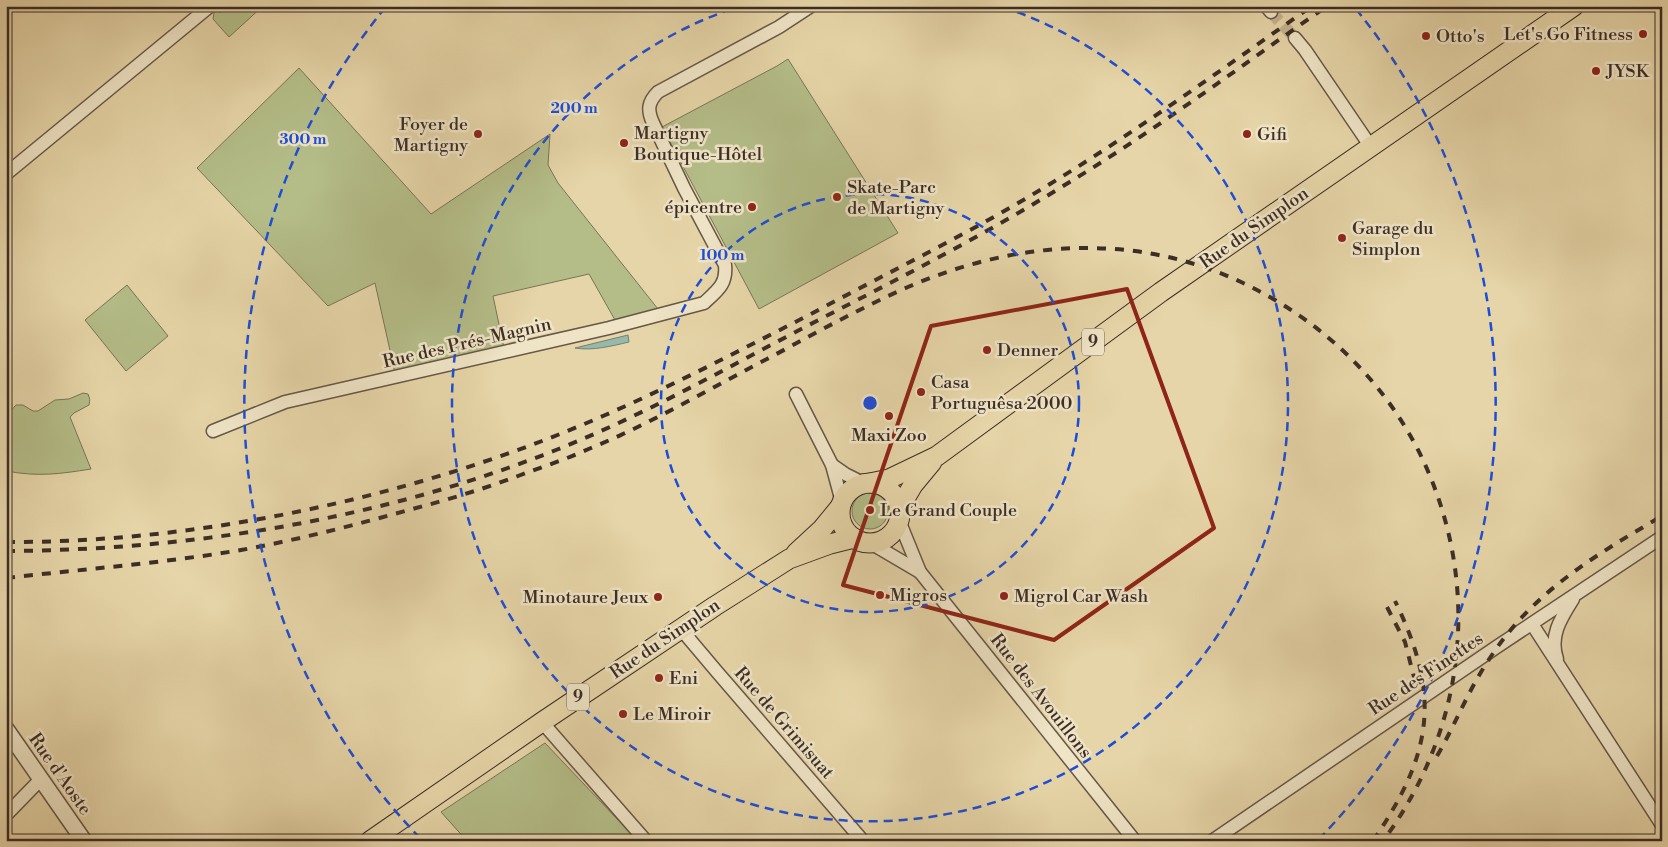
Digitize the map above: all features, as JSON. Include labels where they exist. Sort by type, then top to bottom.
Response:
[{"type":"main road","name":"Rue du Simplon","points":[[868,484],[889,479],[937,456],[1161,292],[1574,6]]},
{"type":"main road","name":"Rue du Simplon","points":[[899,514],[913,484],[937,456]]},
{"type":"main road","name":"9","points":[[841,504],[852,489],[868,484]]},
{"type":"main road","points":[[868,484],[883,487],[890,492],[896,499],[899,514]]},
{"type":"main road","name":"Rue du Simplon","points":[[789,560],[822,529],[841,504]]},
{"type":"main road","points":[[841,504],[842,525],[862,540]]},
{"type":"main road","name":"9","points":[[862,540],[878,541],[889,535],[896,526],[899,514]]},
{"type":"main road","name":"Rue du Simplon","points":[[370,841],[680,628],[789,560],[830,544],[862,540]]},
{"type":"street","points":[[6,174],[210,6]]},
{"type":"street","name":"Rue des Prés-Magnin","points":[[212,431],[285,402],[609,328],[704,303],[717,292],[724,282],[726,275],[725,264],[684,188],[653,123],[649,113],[650,100],[658,92],[779,27],[809,7]]},
{"type":"street","points":[[1295,38],[1371,147]]},
{"type":"street","points":[[796,394],[832,465],[841,504]]},
{"type":"street","points":[[832,465],[845,474],[868,484]]},
{"type":"street","name":"Rue des Avouillons","points":[[899,514],[920,572],[1134,841]]},
{"type":"street","name":"Rue des Finettes","points":[[1212,841],[1662,537]]},
{"type":"street","name":"Rue des Avouillons","points":[[862,540],[920,572]]},
{"type":"street","points":[[1560,668],[1555,650],[1556,628],[1576,594]]},
{"type":"street","points":[[1532,624],[1662,825]]},
{"type":"street","name":"Rue de Grimisuat","points":[[680,628],[863,841]]},
{"type":"street","points":[[542,722],[646,841]]},
{"type":"street","name":"Rue d'Aoste","points":[[6,729],[84,841]]},
{"type":"street","points":[[6,815],[41,779]]},
{"type":"highlighted area","points":[[1127,289],[1214,528],[1054,640],[843,585],[931,326]]},
{"type":"green space","points":[[226,6],[263,6],[229,37],[213,19],[214,13],[217,10],[220,13]]},
{"type":"green space","points":[[788,59],[898,233],[759,309],[662,127]]},
{"type":"green space","points":[[299,68],[431,214],[550,134],[548,165],[558,183],[658,309],[615,320],[589,274],[493,296],[504,348],[395,373],[375,283],[328,306],[197,168]]},
{"type":"green space","points":[[127,285],[168,336],[126,371],[85,320]]},
{"type":"green space","points":[[83,393],[88,394],[89,405],[70,417],[91,469],[49,474],[6,471],[6,431],[10,428],[10,415],[16,405],[23,405],[33,411],[38,411],[55,400],[69,399]]},
{"type":"green space","points":[[870,493],[877,494],[883,498],[887,504],[887,518],[883,524],[877,528],[870,529],[863,528],[857,524],[853,518],[852,511],[853,504],[857,498],[863,494]]},
{"type":"green space","points":[[545,743],[637,841],[467,841],[441,812]]},
{"type":"shaded area","points":[[628,335],[629,342],[596,348],[575,348]]},
{"type":"tunnel","points":[[1271,12],[1295,38]]},
{"type":"railway","points":[[6,542],[73,541],[141,536],[278,516],[347,501],[414,483],[542,441],[610,413],[677,382],[991,219],[1084,163],[1150,120],[1312,6]]},
{"type":"railway","points":[[6,551],[146,544],[216,537],[286,526],[355,512],[423,495],[490,474],[588,437],[682,392],[1004,221],[1134,141],[1327,6]]},
{"type":"railway","points":[[6,578],[154,562],[241,550],[324,532],[448,499],[555,463],[614,438],[872,304],[908,287],[953,270],[998,258],[1044,250],[1090,248],[1135,251],[1180,260],[1225,275],[1268,296],[1319,330],[1343,350],[1384,396],[1402,421],[1430,476],[1446,523],[1455,570],[1458,618],[1455,665],[1446,711],[1431,756],[1410,800],[1383,841]]},
{"type":"railway","points":[[1437,756],[1481,672],[1505,637],[1524,615],[1544,596],[1588,562],[1662,516]]},
{"type":"railway","points":[[1373,841],[1393,810],[1408,780],[1418,752],[1424,724],[1424,696],[1420,667],[1410,635],[1395,601]]},
{"type":"railway","points":[[1387,607],[1405,642],[1416,685]]},
{"type":"place","name":"Let's Go Fitness","points":[[1643,34]]},
{"type":"place","name":"Otto's","points":[[1426,36]]},
{"type":"place","name":"JYSK","points":[[1596,71]]},
{"type":"place","name":"Foyer de Martigny","points":[[478,134]]},
{"type":"place","name":"Gifi","points":[[1247,134]]},
{"type":"place","name":"Martigny Boutique-Hôtel","points":[[624,143]]},
{"type":"place","name":"Skate-Parc de Martigny","points":[[837,197]]},
{"type":"place","name":"épicentre","points":[[752,207]]},
{"type":"place","name":"Garage du Simplon","points":[[1342,238]]},
{"type":"place","name":"Denner","points":[[987,350]]},
{"type":"place","name":"Casa Portuguêsa 2000","points":[[921,392]]},
{"type":"place","name":"Maxi Zoo","points":[[889,416]]},
{"type":"place","name":"Le Grand Couple","points":[[870,510]]},
{"type":"place","name":"Migros","points":[[880,595]]},
{"type":"place","name":"Migrol Car Wash","points":[[1004,596]]},
{"type":"place","name":"Minotaure Jeux","points":[[658,597]]},
{"type":"place","name":"Eni","points":[[659,678]]},
{"type":"place","name":"Le Miroir","points":[[623,714]]}]
